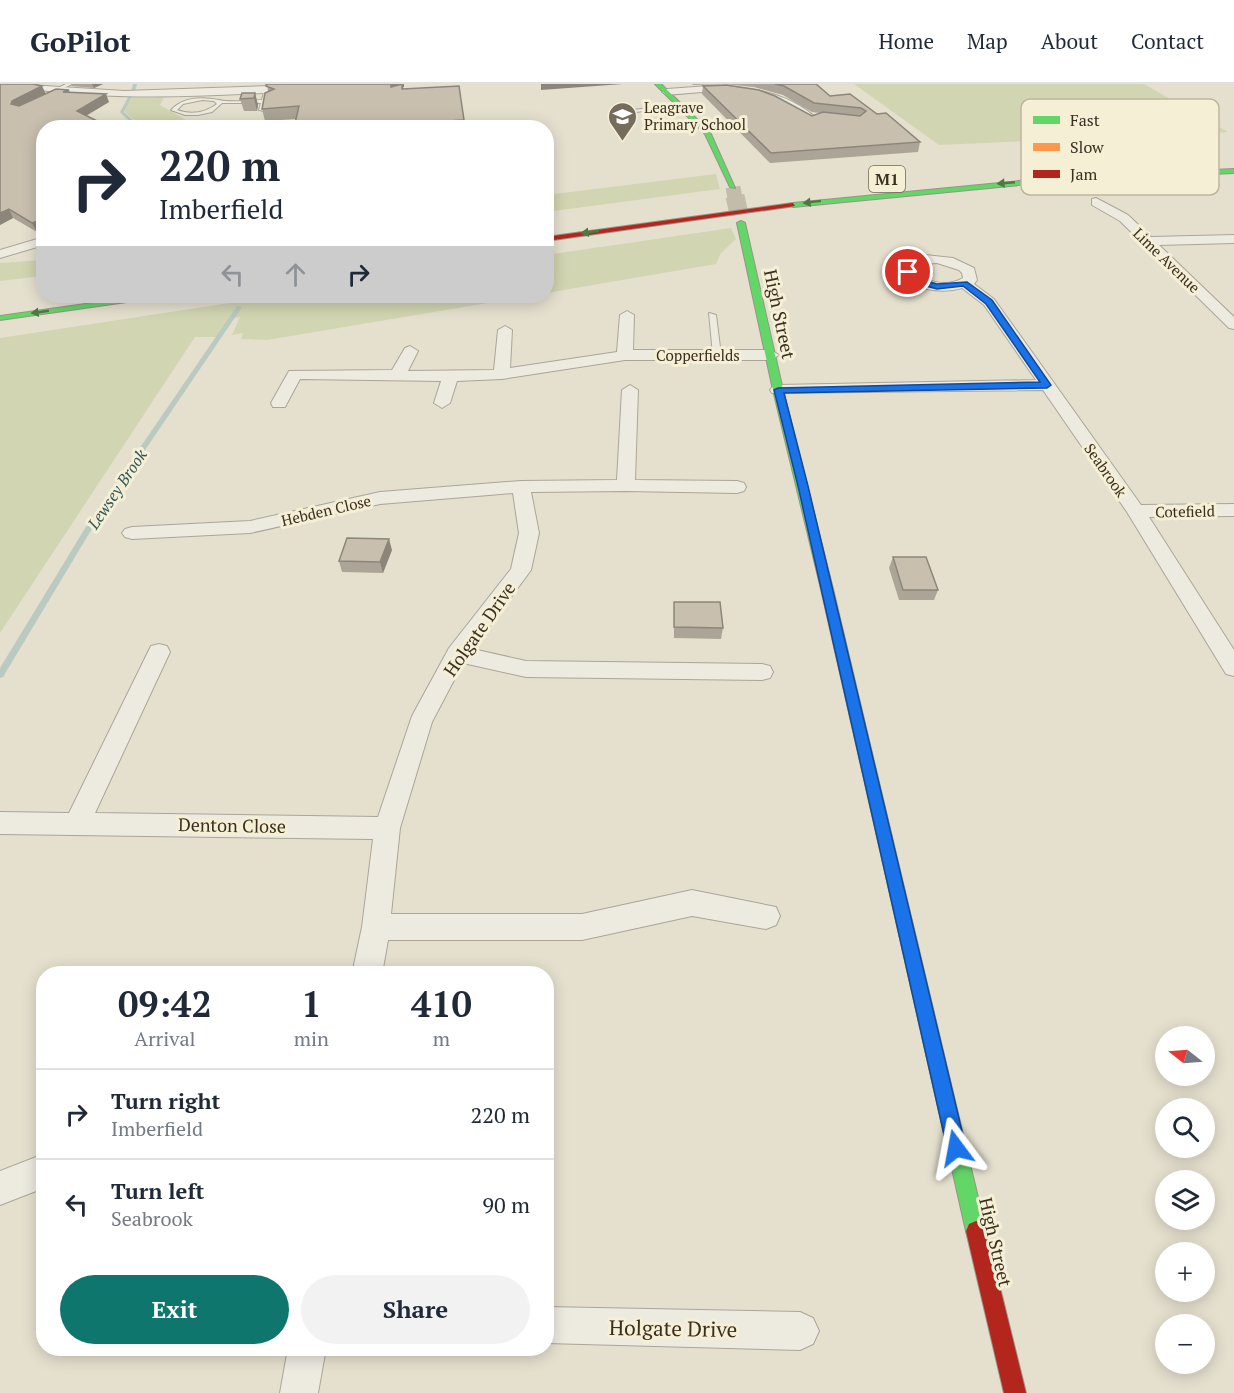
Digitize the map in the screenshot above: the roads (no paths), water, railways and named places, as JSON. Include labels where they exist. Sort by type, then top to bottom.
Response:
[{"type":"main road","points":[[662,88],[708,132],[728,193],[747,195]]},
{"type":"main road","name":"M1","points":[[1219,171],[1234,172]]},
{"type":"main road","name":"M1","points":[[554,238],[735,211],[931,189],[1021,182]]},
{"type":"main road","name":"High Street","points":[[741,223],[778,390],[803,486],[1015,1393]]},
{"type":"main road","points":[[0,318],[106,303]]},
{"type":"street","points":[[19,84],[54,93],[116,95],[266,91],[314,87]]},
{"type":"street","points":[[662,88],[754,87],[773,91],[788,98],[813,118]]},
{"type":"street","name":"Lime Avenue","points":[[1096,202],[1124,218],[1234,325]]},
{"type":"street","points":[[1149,241],[1234,239]]},
{"type":"street","points":[[0,254],[36,244]]},
{"type":"street","name":"Seabrook","points":[[964,284],[989,302],[1136,511],[1234,668]]},
{"type":"street","points":[[625,355],[627,315]]},
{"type":"street","points":[[502,374],[505,330]]},
{"type":"street","points":[[398,375],[410,351]]},
{"type":"street","name":"Copperfields","points":[[279,404],[298,368],[450,376],[502,374],[625,355],[771,355]]},
{"type":"street","points":[[442,402],[450,376]]},
{"type":"street","points":[[778,390],[1047,385]]},
{"type":"street","points":[[626,485],[630,390]]},
{"type":"street","points":[[521,488],[626,485],[737,487]]},
{"type":"street","name":"Hebden Close","points":[[132,534],[250,527],[380,498],[521,488]]},
{"type":"street","name":"Holgate Drive","points":[[369,966],[376,927],[387,828],[420,722],[457,654],[521,570],[529,533],[521,488]]},
{"type":"street","name":"Cotefield","points":[[1136,511],[1234,510]]},
{"type":"street","points":[[77,823],[159,652]]},
{"type":"street","points":[[457,654],[526,669],[762,672]]},
{"type":"street","name":"Denton Close","points":[[0,823],[387,828]]},
{"type":"street","points":[[376,927],[582,927],[692,903],[766,916]]},
{"type":"street","points":[[0,1188],[36,1174]]},
{"type":"street","name":"Holgate Drive","points":[[554,1325],[800,1331]]},
{"type":"street","points":[[298,1393],[305,1356]]},
{"type":"lane","points":[[54,93],[70,84]]},
{"type":"lane","points":[[266,91],[273,101]]},
{"type":"lane","points":[[218,102],[219,106],[215,109],[203,112],[181,113],[174,110],[177,105],[188,101],[202,99],[218,102],[266,91]]},
{"type":"lane","points":[[261,110],[266,91]]},
{"type":"lane","points":[[636,110],[682,105]]},
{"type":"lane","points":[[712,315],[717,355]]},
{"type":"waterway","name":"Lewsey Brook","points":[[130,120],[122,112],[135,84]]},
{"type":"waterway","name":"Lewsey Brook","points":[[0,675],[90,527],[239,307]]},
{"type":"tunnel","points":[[733,187],[735,198]]},
{"type":"tunnel","points":[[735,196],[741,223]]},
{"type":"place","name":"Leagrave Primary School","points":[[623,142]]}]
